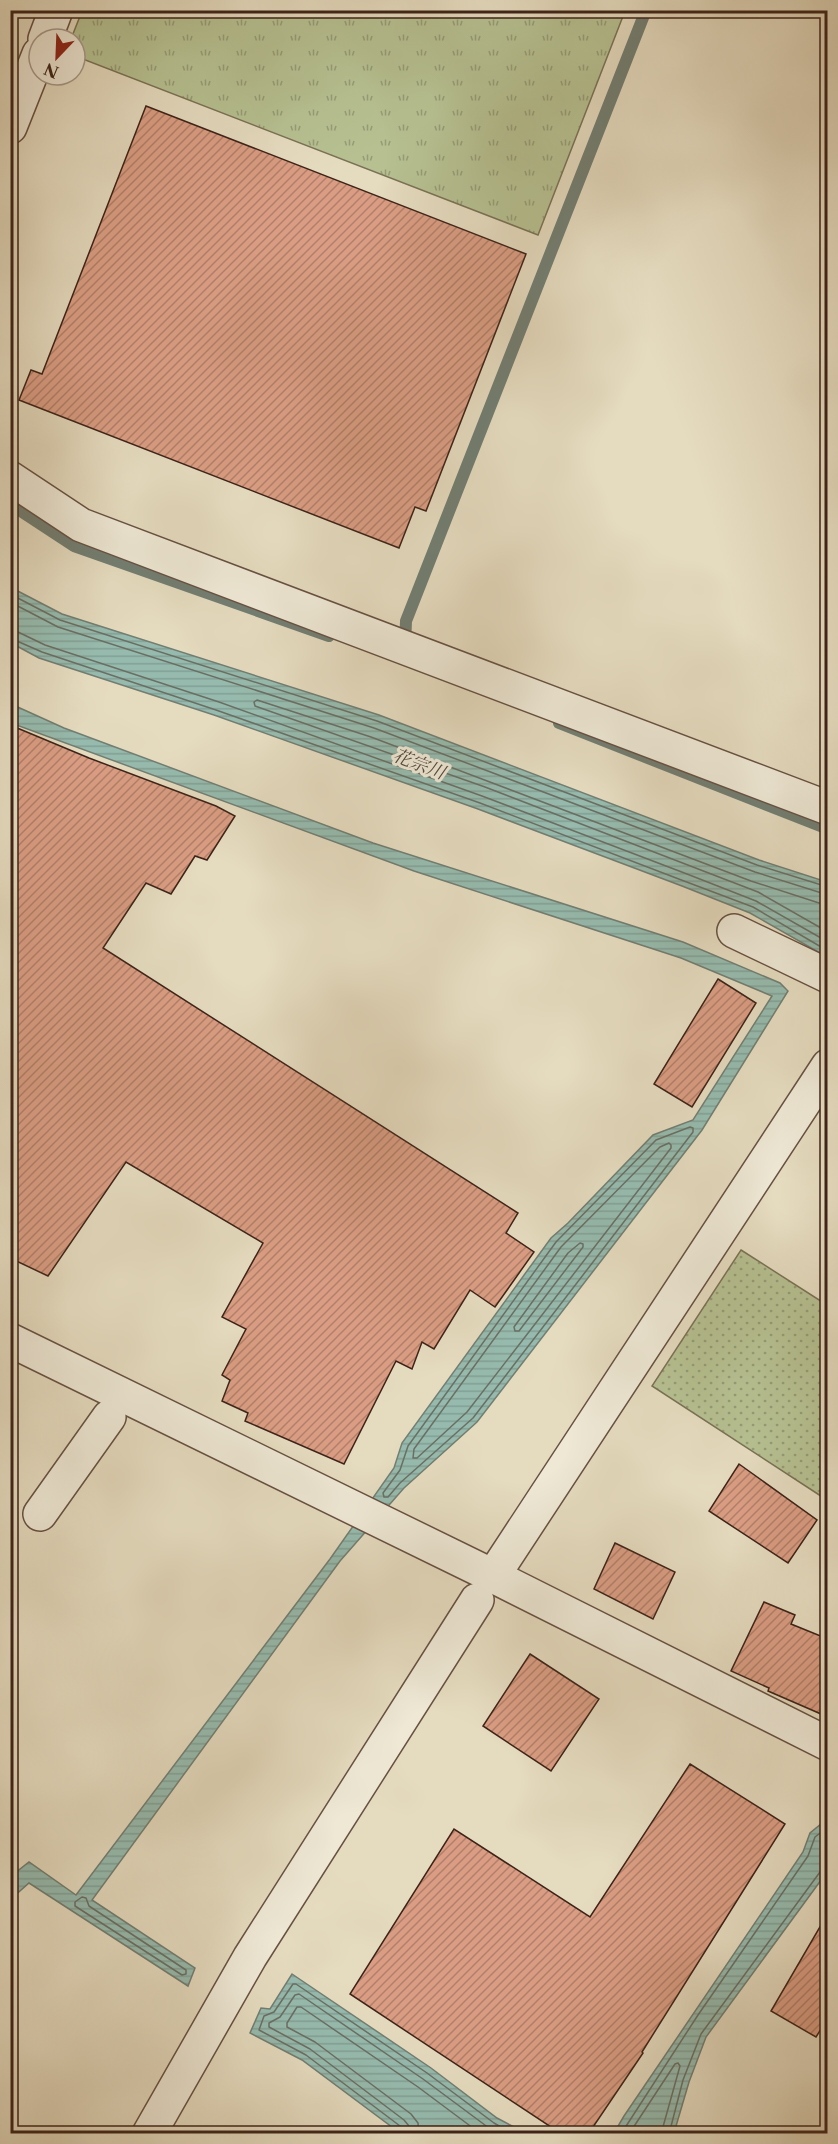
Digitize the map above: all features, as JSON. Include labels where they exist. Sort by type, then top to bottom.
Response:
[{"type":"street","points":[[50,27],[56,10]]},
{"type":"street","points":[[10,127],[27,84]]},
{"type":"street","points":[[10,478],[81,525],[828,808]]},
{"type":"street","points":[[734,931],[828,976]]},
{"type":"street","points":[[149,2133],[250,1957],[485,1588],[828,1066]]},
{"type":"street","points":[[10,1340],[485,1588],[828,1744]]},
{"type":"street","points":[[40,1514],[109,1416]]},
{"type":"green space","points":[[82,10],[625,11],[538,235],[87,61],[87,27],[76,27]]},
{"type":"green space","points":[[741,1250],[827,1305],[827,1500],[652,1386]]},
{"type":"water","name":"花宗川","points":[[10,587],[62,614],[379,715],[759,860],[827,882],[827,957],[750,913],[682,886],[478,809],[214,715],[39,658],[11,643]]},
{"type":"water","points":[[11,704],[64,728],[373,843],[683,942],[780,983],[788,991],[702,1130],[477,1422],[404,1488],[340,1561],[92,1900],[195,1968],[188,1986],[29,1883],[11,1899],[10,1877],[29,1862],[76,1895],[330,1559],[394,1468],[402,1443],[551,1238],[653,1135],[693,1120],[772,996],[681,958],[414,871],[11,723]]},
{"type":"water","points":[[827,1819],[827,1872],[706,2037],[689,2082],[674,2133],[614,2133],[803,1852],[810,1833]]},
{"type":"water","points":[[292,1974],[431,2068],[497,2118],[525,2133],[400,2133],[302,2060],[250,2033],[261,2008],[270,2009]]},
{"type":"building","points":[[146,106],[526,254],[426,511],[415,507],[399,548],[19,400],[31,370],[42,374]]},
{"type":"building","points":[[10,725],[89,758],[216,806],[235,816],[207,860],[195,856],[171,894],[146,883],[103,948],[518,1213],[506,1233],[534,1252],[495,1307],[470,1290],[434,1349],[422,1342],[412,1369],[396,1361],[344,1464],[245,1421],[248,1413],[222,1401],[230,1380],[222,1375],[246,1329],[222,1317],[263,1243],[126,1162],[48,1276],[10,1258]]},
{"type":"building","points":[[718,979],[756,1003],[692,1107],[654,1084]]},
{"type":"building","points":[[739,1464],[817,1520],[788,1563],[709,1511]]},
{"type":"building","points":[[615,1543],[675,1572],[653,1619],[594,1589]]},
{"type":"building","points":[[764,1602],[795,1615],[791,1624],[828,1639],[828,1717],[768,1691],[769,1688],[731,1671]]},
{"type":"building","points":[[530,1654],[599,1699],[551,1771],[483,1726]]},
{"type":"building","points":[[690,1764],[785,1824],[643,2053],[589,2133],[560,2133],[350,1994],[454,1829],[590,1917]]},
{"type":"building","points":[[828,1913],[828,2018],[816,2037],[771,2011]]},
{"type":"waterway","points":[[405,647],[406,621],[646,10]]},
{"type":"waterway","points":[[10,504],[74,546],[329,636]]},
{"type":"waterway","points":[[559,723],[828,829]]}]
